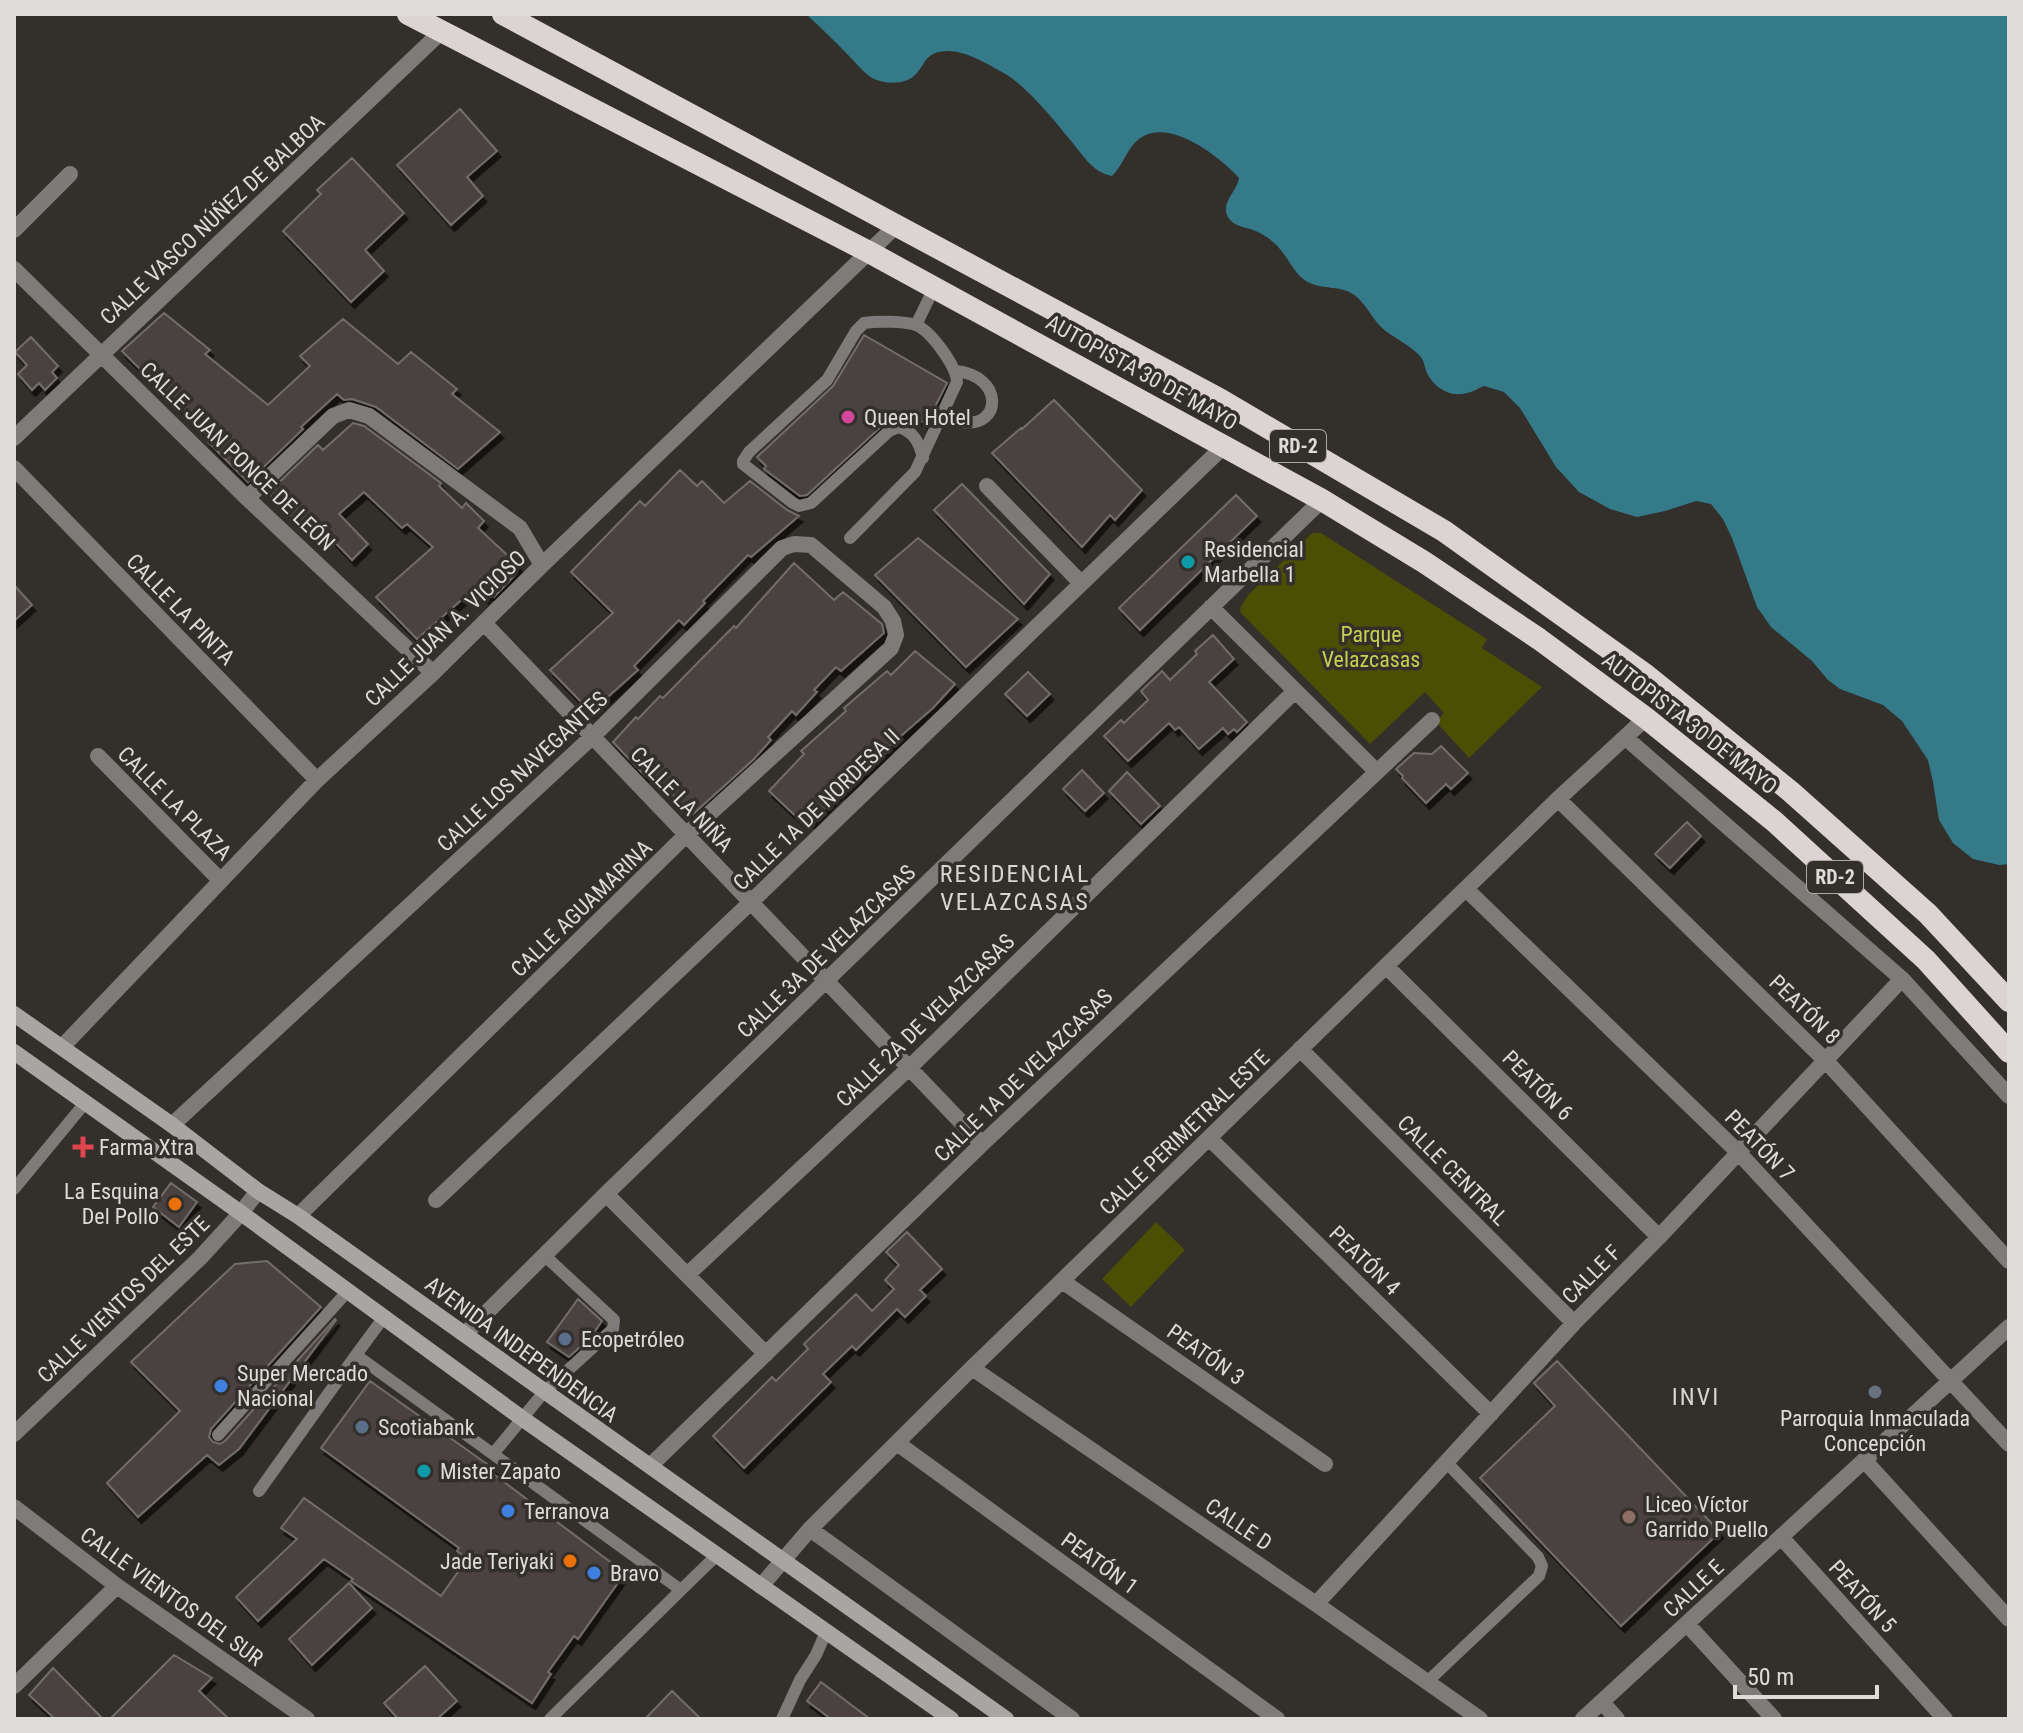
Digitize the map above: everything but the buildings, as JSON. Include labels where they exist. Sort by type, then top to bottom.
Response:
[{"type":"highway","name":"AUTOPISTA 30 DE MAYO","points":[[408,14],[869,252],[1322,500],[1424,562],[1539,639],[1646,718],[1775,822],[1914,949],[2009,1052]]},
{"type":"highway","name":"AUTOPISTA 30 DE MAYO","points":[[503,14],[1221,400],[1444,531],[1646,675],[1790,791],[1928,914],[2009,1001]]},
{"type":"main road","name":"AVENIDA INDEPENDENCIA","points":[[14,1014],[172,1125],[258,1191],[298,1216],[1006,1719]]},
{"type":"main road","points":[[17,1060],[85,1103],[241,1213],[523,1419],[951,1719]]},
{"type":"street","name":"CALLE VASCO NÚÑEZ DE BALBOA","points":[[14,438],[441,32]]},
{"type":"street","points":[[14,230],[70,174]]},
{"type":"street","name":"CALLE JUAN A. VICIOSO","points":[[62,1047],[317,780],[433,673],[896,226]]},
{"type":"street","name":"CALLE JUAN PONCE DE LEÓN","points":[[14,269],[247,498],[433,673]]},
{"type":"street","points":[[247,498],[333,416],[349,410],[369,416],[520,528],[542,565]]},
{"type":"street","name":"CALLE 1A DE NORDESA II","points":[[436,1200],[751,902],[1223,447]]},
{"type":"street","name":"CALLE LA PINTA","points":[[14,468],[317,780]]},
{"type":"street","points":[[987,486],[1081,583]]},
{"type":"street","name":"CALLE 3A DE VELAZCASAS","points":[[465,1334],[1322,500]]},
{"type":"street","name":"CALLE LOS NAVEGANTES","points":[[172,1125],[592,737],[782,548],[794,544],[811,545],[884,607],[893,621],[896,635]]},
{"type":"street","points":[[1211,607],[1376,771]]},
{"type":"street","name":"CALLE LA NIÑA","points":[[484,623],[982,1144]]},
{"type":"street","name":"CALLE AGUAMARINA","points":[[298,1216],[686,835],[891,648],[896,635]]},
{"type":"street","name":"CALLE 2A DE VELAZCASAS","points":[[687,1275],[909,1068],[1294,692]]},
{"type":"street","name":"CALLE PERIMETRAL ESTE","points":[[761,1586],[810,1529],[972,1368],[1558,799],[1646,718]]},
{"type":"street","name":"CALLE 1A DE VELAZCASAS","points":[[650,1466],[982,1144],[1432,720]]},
{"type":"street","points":[[1626,738],[1902,979],[2009,1096]]},
{"type":"street","name":"CALLE LA PLAZA","points":[[98,756],[220,880]]},
{"type":"street","name":"PEATÓN 8","points":[[1558,799],[1826,1061],[2009,1261]]},
{"type":"street","name":"PEATÓN 7","points":[[1466,889],[1738,1152],[2009,1444]]},
{"type":"street","name":"PEATÓN 6","points":[[1386,966],[1659,1237]]},
{"type":"street","name":"CALLE F","points":[[1316,1604],[1574,1323],[1902,979]]},
{"type":"street","name":"CALLE CENTRAL","points":[[1300,1049],[1574,1323]]},
{"type":"street","name":"PEATÓN 4","points":[[1209,1138],[1491,1414]]},
{"type":"street","name":"CALLE VIENTOS DEL ESTE","points":[[14,1434],[200,1258],[258,1191]]},
{"type":"street","points":[[606,1194],[766,1354]]},
{"type":"street","name":"PEATÓN 3","points":[[1062,1281],[1325,1464]]},
{"type":"street","name":"CALLE E","points":[[1583,1719],[2009,1327]]},
{"type":"street","name":"CALLE D","points":[[972,1368],[1480,1719]]},
{"type":"street","name":"PEATÓN 1","points":[[897,1443],[1277,1719]]},
{"type":"street","points":[[1864,1460],[2009,1619]]},
{"type":"street","name":"CALLE VIENTOS DEL SUR","points":[[14,1507],[287,1714],[307,1719]]},
{"type":"street","points":[[810,1529],[1072,1719]]},
{"type":"street","name":"PEATÓN 5","points":[[1781,1537],[1945,1719]]},
{"type":"street","points":[[14,1686],[117,1586]]},
{"type":"street","points":[[1687,1624],[1774,1719]]},
{"type":"street","points":[[1602,1702],[1617,1719]]},
{"type":"lane","points":[[916,325],[934,288]]},
{"type":"lane","points":[[850,538],[915,472],[923,458],[957,382],[956,371],[922,328],[882,322],[864,323],[827,380],[749,452],[743,461],[746,468],[799,506],[811,503],[889,431],[899,427],[916,437],[923,458]]},
{"type":"lane","points":[[956,371],[979,377],[992,394],[988,414],[982,421],[963,422]]},
{"type":"lane","points":[[14,1189],[85,1103]]},
{"type":"lane","points":[[493,1454],[544,1392],[615,1324],[544,1255]]},
{"type":"lane","points":[[218,1435],[347,1292]]},
{"type":"lane","points":[[259,1491],[384,1317]]},
{"type":"lane","points":[[356,1355],[681,1590]]},
{"type":"lane","points":[[1427,1682],[1539,1576],[1542,1566],[1538,1557],[1447,1463]]},
{"type":"lane","points":[[550,1719],[717,1555]]},
{"type":"lane","points":[[782,1719],[826,1632]]},
{"type":"green space","name":"Parque Velazcasas","points":[[1312,533],[1321,533],[1487,639],[1482,648],[1542,687],[1469,758],[1436,722],[1444,713],[1425,692],[1370,744],[1241,613],[1240,608],[1248,595]]},
{"type":"green space","points":[[1156,1222],[1185,1250],[1131,1307],[1102,1279]]},
{"type":"water","points":[[806,14],[2009,14],[2009,864],[1973,859],[1953,843],[1939,820],[1928,760],[1902,721],[1883,705],[1840,689],[1771,627],[1757,607],[1723,519],[1711,504],[1696,501],[1637,517],[1610,509],[1579,492],[1556,467],[1520,408],[1504,392],[1484,386],[1455,394],[1439,387],[1430,378],[1420,356],[1381,327],[1357,297],[1348,291],[1306,281],[1273,242],[1231,221],[1226,207],[1239,178],[1195,143],[1167,133],[1142,137],[1112,176],[1105,174],[1089,163],[1030,94],[1011,78],[986,64],[960,53],[942,51],[930,56],[908,80],[890,83],[878,80],[863,71]]},
{"type":"place","name":"Queen Hotel","points":[[848,417]]},
{"type":"place","name":"Residencial Marbella 1","points":[[1188,562]]},
{"type":"place","name":"Farma Xtra","points":[[83,1147]]},
{"type":"place","name":"La Esquina Del Pollo","points":[[175,1204]]},
{"type":"place","name":"Ecopetróleo","points":[[565,1339]]},
{"type":"place","name":"Super Mercado Nacional","points":[[221,1386]]},
{"type":"place","name":"Parroquia Inmaculada Concepción","points":[[1875,1392]]},
{"type":"place","name":"Scotiabank","points":[[362,1427]]},
{"type":"place","name":"Mister Zapato","points":[[424,1471]]},
{"type":"place","name":"Terranova","points":[[508,1511]]},
{"type":"place","name":"Liceo Víctor Garrido Puello","points":[[1629,1517]]},
{"type":"place","name":"Jade Teriyaki","points":[[570,1561]]},
{"type":"place","name":"Bravo","points":[[594,1573]]},
{"type":"district","name":"RESIDENCIAL VELAZCASAS","points":[[1015,888]]},
{"type":"district","name":"INVI","points":[[1696,1397]]}]
